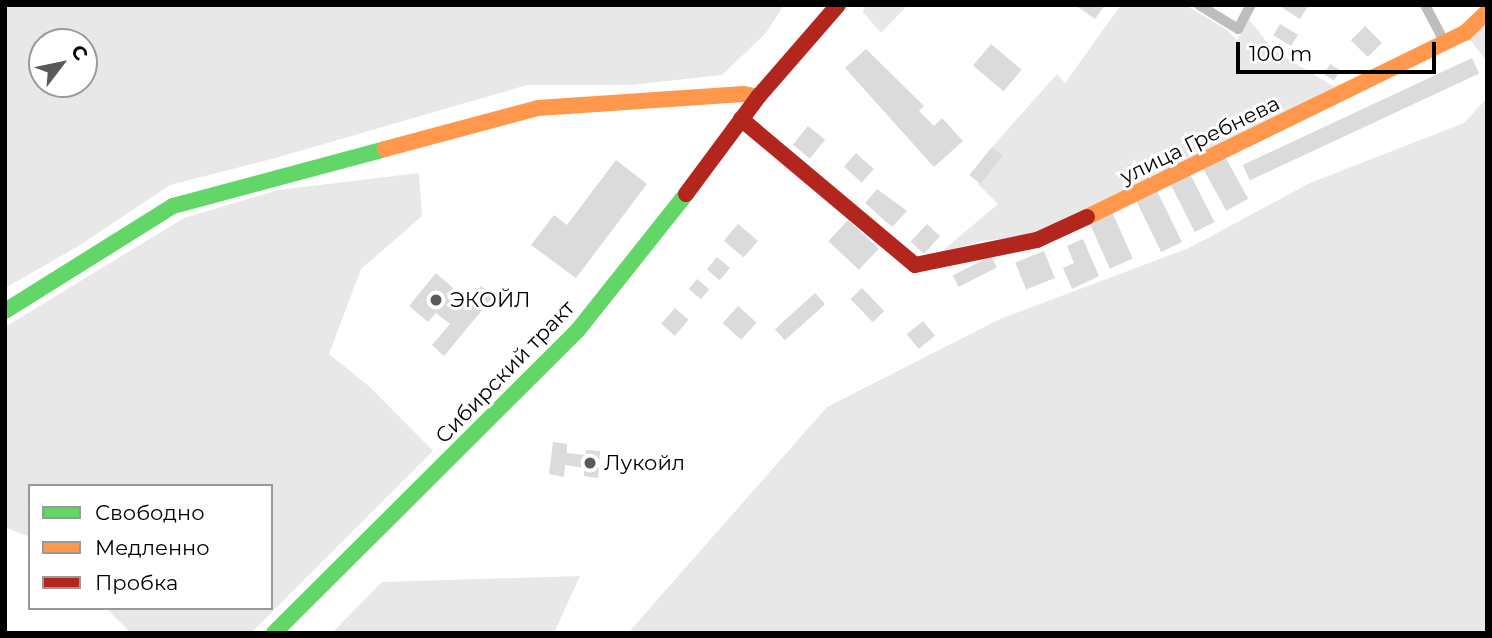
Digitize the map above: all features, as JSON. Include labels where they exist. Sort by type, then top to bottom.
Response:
[{"type":"street","name":"Сибирский тракт","points":[[274,633],[578,330],[668,218],[758,97],[838,5]]},
{"type":"street","points":[[1199,5],[1238,29],[1251,5]]},
{"type":"street","points":[[1425,5],[1445,43]]},
{"type":"street","name":"улица Гребнева","points":[[741,119],[915,265],[1037,240],[1465,33],[1487,12]]},
{"type":"street","points":[[5,311],[173,206],[538,108],[744,94],[758,97]]},
{"type":"shaded area","points":[[5,5],[784,5],[766,33],[722,75],[631,85],[527,85],[279,157],[170,185],[77,247],[5,288]]},
{"type":"shaded area","points":[[865,5],[908,5],[881,33],[863,12]]},
{"type":"shaded area","points":[[1121,5],[1186,5],[1227,30],[1237,40],[1249,19],[1273,50],[1338,89],[1037,235],[982,241],[941,252],[998,204],[978,184],[1002,156],[992,147],[1057,74],[1065,83]]},
{"type":"shaded area","points":[[1487,20],[1487,62],[1468,37]]},
{"type":"shaded area","points":[[1487,98],[1487,633],[628,633],[827,407],[1000,319],[1189,248],[1310,183],[1464,123]]},
{"type":"shaded area","points":[[419,173],[422,216],[361,269],[329,354],[370,387],[433,451],[251,633],[131,633],[108,610],[273,610],[273,484],[28,484],[28,536],[5,527],[5,327],[184,218],[278,190]]},
{"type":"shaded area","points":[[580,576],[554,633],[332,633],[382,582]]},
{"type":"building","points":[[1075,5],[1105,5],[1095,19]]},
{"type":"building","points":[[1278,5],[1309,5],[1300,19]]},
{"type":"building","points":[[1280,24],[1298,35],[1291,46],[1273,35]]},
{"type":"building","points":[[1365,26],[1382,43],[1368,57],[1351,40]]},
{"type":"building","points":[[991,44],[1022,70],[1004,91],[973,65]]},
{"type":"building","points":[[866,49],[924,106],[919,111],[934,126],[942,118],[963,141],[934,167],[845,68]]},
{"type":"building","points":[[1472,58],[1479,73],[1250,180],[1243,165]]},
{"type":"building","points":[[1330,64],[1340,70],[1334,80],[1324,74]]},
{"type":"building","points":[[808,126],[825,140],[810,158],[793,145]]},
{"type":"building","points":[[992,147],[1003,156],[980,184],[969,175]]},
{"type":"building","points":[[856,153],[874,169],[862,182],[844,166]]},
{"type":"building","points":[[1224,155],[1248,199],[1226,211],[1202,167]]},
{"type":"building","points":[[616,160],[647,184],[576,278],[531,245],[554,215],[567,225]]},
{"type":"building","points":[[1189,172],[1214,222],[1195,232],[1169,182]]},
{"type":"building","points":[[877,189],[907,211],[892,227],[865,203]]},
{"type":"building","points":[[1156,189],[1182,242],[1161,252],[1135,199]]},
{"type":"building","points":[[1112,212],[1133,259],[1110,269],[1089,222]]},
{"type":"building","points":[[848,220],[879,249],[859,270],[828,241]]},
{"type":"building","points":[[738,224],[758,241],[744,258],[724,241]]},
{"type":"building","points":[[927,224],[940,236],[924,254],[911,242]]},
{"type":"building","points":[[1083,239],[1099,276],[1072,289],[1063,268],[1074,263],[1067,246]]},
{"type":"building","points":[[1044,251],[1055,278],[1026,290],[1015,263]]},
{"type":"building","points":[[991,256],[997,268],[959,287],[953,276]]},
{"type":"building","points":[[717,257],[730,268],[720,280],[707,269]]},
{"type":"building","points":[[436,273],[453,288],[447,298],[461,309],[481,286],[493,297],[444,356],[432,345],[450,324],[436,313],[428,322],[409,306]]},
{"type":"building","points":[[697,279],[709,289],[701,299],[689,289]]},
{"type":"building","points":[[862,288],[884,311],[873,322],[850,299]]},
{"type":"building","points":[[815,293],[825,304],[785,340],[775,329]]},
{"type":"building","points":[[738,306],[757,323],[741,340],[723,323]]},
{"type":"building","points":[[675,308],[689,320],[675,336],[661,324]]},
{"type":"building","points":[[923,321],[935,336],[919,349],[907,334]]},
{"type":"building","points":[[553,442],[567,444],[567,453],[586,455],[586,450],[600,451],[598,478],[584,476],[584,468],[565,465],[564,477],[549,474]]},
{"type":"traffic: fast","points":[[5,311],[173,206],[385,149]]},
{"type":"traffic: fast","points":[[274,633],[578,330],[686,194]]},
{"type":"traffic: slow","points":[[1087,217],[1465,33],[1487,12]]},
{"type":"traffic: slow","points":[[385,149],[538,108],[744,94],[758,97]]},
{"type":"traffic: jam","points":[[686,194],[758,97],[838,5]]},
{"type":"traffic: jam","points":[[741,119],[915,265],[1037,240],[1087,217]]},
{"type":"place","name":"ЭКОЙЛ","points":[[436,300]]},
{"type":"place","name":"Лукойл","points":[[590,463]]}]
